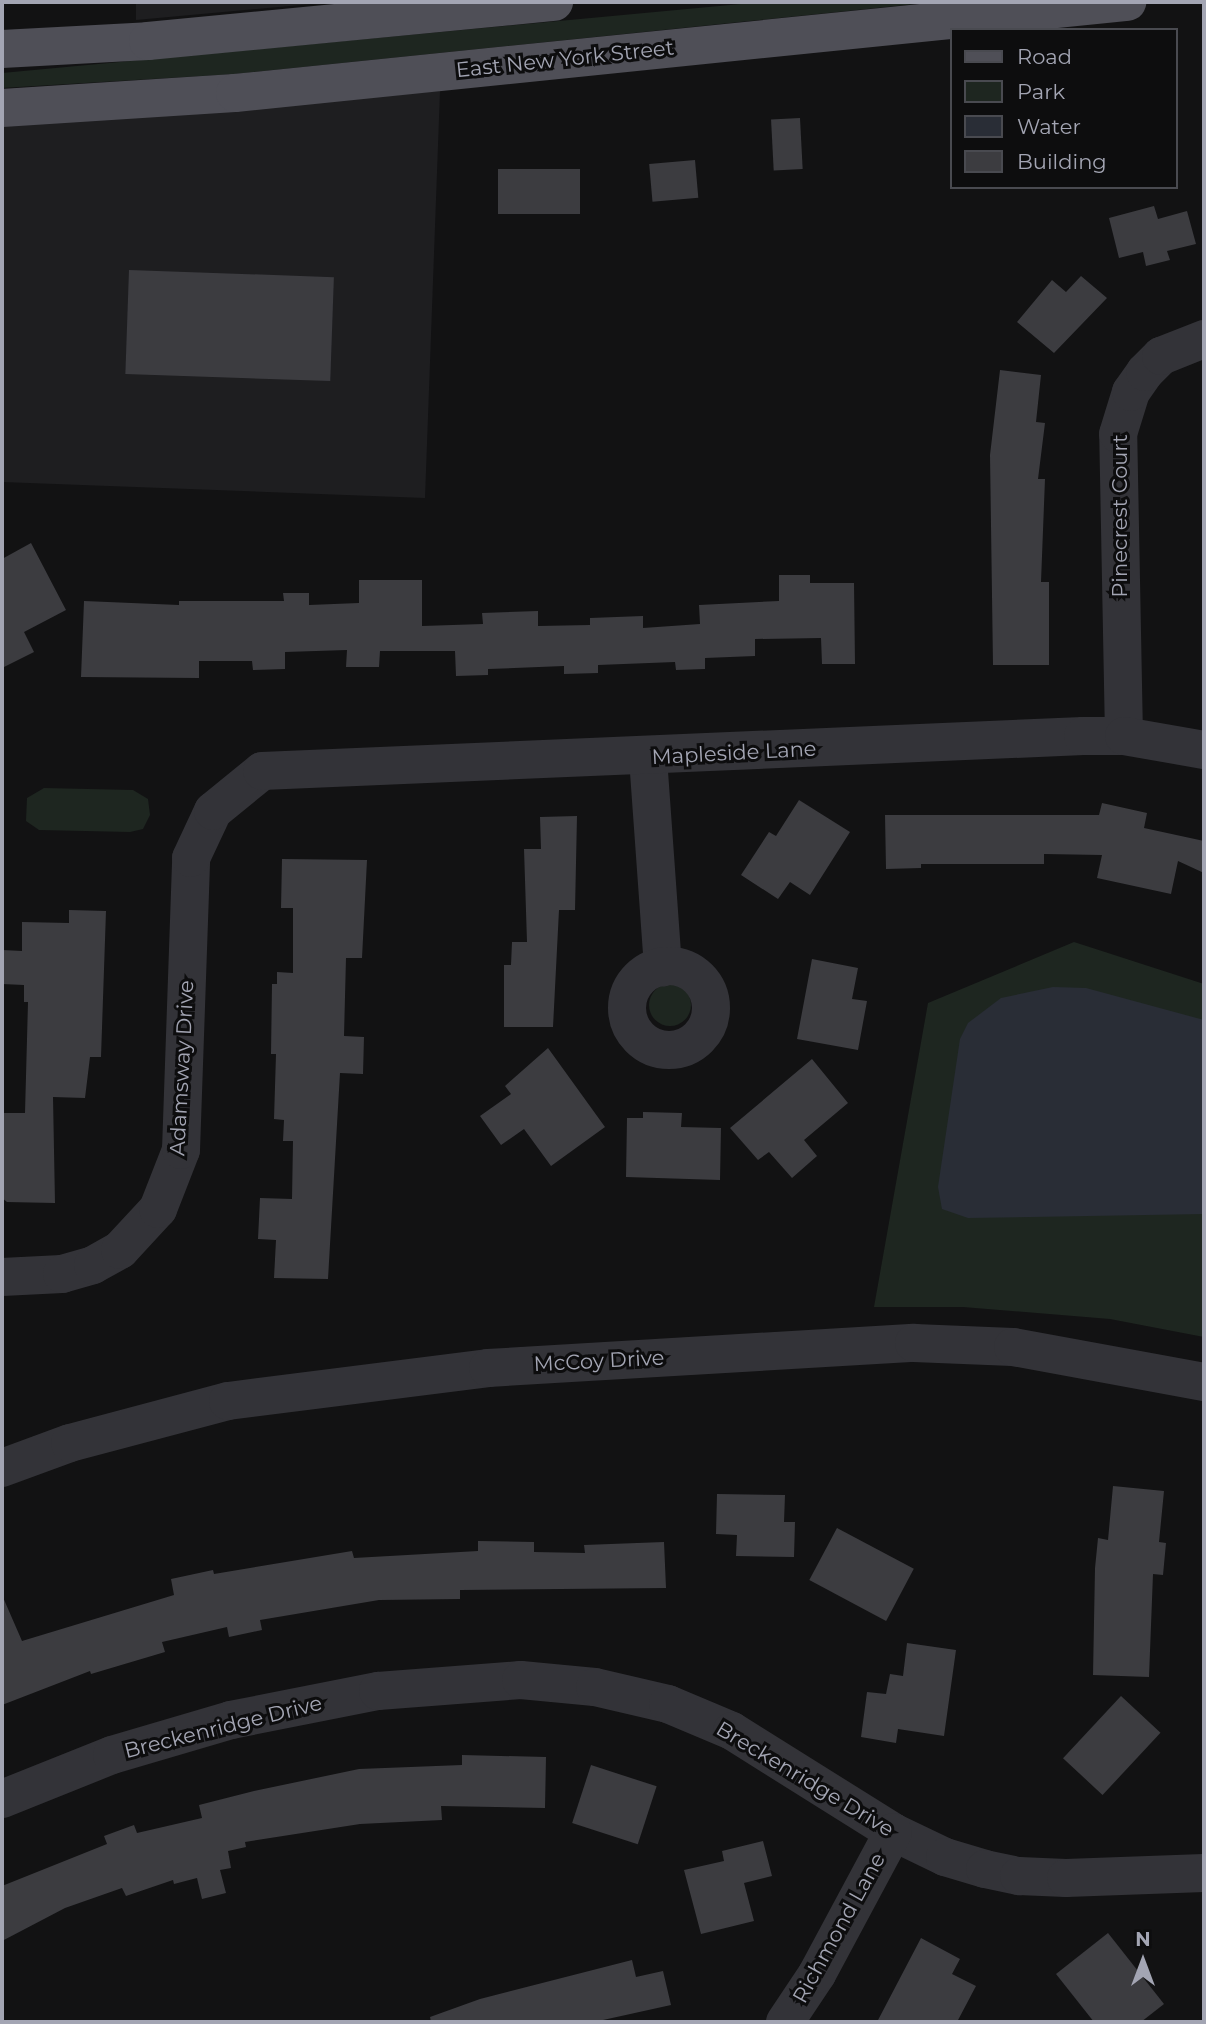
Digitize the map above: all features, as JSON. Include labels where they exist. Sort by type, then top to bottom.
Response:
[{"type":"main road","points":[[2,49],[148,41],[554,2]]},
{"type":"main road","name":"East New York Street","points":[[2,108],[249,92],[1127,2]]},
{"type":"street","name":"Pinecrest Court","points":[[1124,736],[1118,434],[1131,392],[1145,372],[1161,356],[1204,339]]},
{"type":"street","name":"Mapleside Lane","points":[[262,771],[648,758],[1124,736],[1204,750]]},
{"type":"street","points":[[648,758],[663,967]]},
{"type":"street","name":"Adamsway Drive","points":[[2,1277],[62,1274],[93,1265],[121,1251],[158,1209],[181,1150],[191,858],[213,811],[262,771]]},
{"type":"street","name":"McCoy Drive","points":[[2,1468],[70,1443],[228,1401],[488,1368],[914,1343],[1013,1347],[1101,1360],[1204,1382]]},
{"type":"street","name":"Breckenridge Drive","points":[[2,1799],[112,1755],[231,1720],[378,1691],[521,1680],[595,1687],[668,1704],[732,1731],[893,1832],[945,1857],[1019,1876],[1204,1874]]},
{"type":"street","name":"Richmond Lane","points":[[785,2022],[817,1974],[893,1832]]},
{"type":"shaded area","points":[[136,2],[333,2],[136,20]]},
{"type":"shaded area","points":[[440,91],[425,498],[2,482],[2,121]]},
{"type":"green space","points":[[762,2],[935,2],[235,74],[2,88],[2,73]]},
{"type":"green space","points":[[44,788],[133,790],[148,799],[150,815],[143,829],[130,832],[39,830],[26,821],[27,798]]},
{"type":"green space","points":[[1074,942],[1204,984],[1204,1337],[1110,1319],[963,1307],[874,1307],[928,1003]]},
{"type":"green space","points":[[670,984],[685,990],[691,1005],[685,1020],[670,1026],[655,1020],[649,1005],[655,990]]},
{"type":"water","points":[[1053,987],[1086,988],[1204,1020],[1204,1214],[968,1218],[942,1209],[938,1187],[960,1039],[968,1023],[1001,998]]},
{"type":"building","points":[[800,118],[803,169],[774,170],[771,120]]},
{"type":"building","points":[[695,160],[698,198],[652,202],[649,164]]},
{"type":"building","points":[[498,169],[580,169],[580,214],[498,214]]},
{"type":"building","points":[[1154,206],[1158,219],[1187,211],[1196,244],[1167,251],[1170,260],[1146,266],[1143,252],[1119,258],[1109,218]]},
{"type":"building","points":[[129,270],[334,277],[330,381],[125,374]]},
{"type":"building","points":[[1081,276],[1107,298],[1054,353],[1017,322],[1052,280],[1066,292]]},
{"type":"building","points":[[1000,370],[1041,375],[1036,422],[1045,423],[1038,479],[1045,479],[1041,582],[1049,582],[1049,665],[993,665],[990,455]]},
{"type":"building","points":[[31,543],[66,610],[24,632],[34,652],[2,668],[2,559]]},
{"type":"building","points":[[779,575],[810,575],[810,583],[854,583],[855,664],[822,664],[821,638],[755,639],[755,656],[705,658],[705,669],[676,670],[675,662],[598,665],[598,673],[564,674],[564,666],[488,669],[488,675],[456,676],[455,651],[380,651],[379,667],[346,667],[347,650],[285,652],[285,669],[253,670],[252,661],[199,661],[199,678],[81,677],[84,601],[179,605],[179,601],[284,601],[283,593],[309,593],[309,605],[359,603],[359,580],[422,580],[422,626],[483,624],[482,613],[538,611],[538,626],[590,625],[590,618],[643,616],[643,628],[700,624],[699,605],[779,601]]},
{"type":"building","points":[[799,800],[850,832],[810,895],[790,882],[778,899],[741,875],[769,832],[776,836]]},
{"type":"building","points":[[1102,803],[1147,813],[1144,828],[1204,841],[1204,873],[1178,861],[1171,894],[1097,878],[1102,855],[1044,854],[1044,864],[921,864],[921,868],[886,869],[885,815],[1099,815]]},
{"type":"building","points":[[577,816],[575,910],[559,910],[553,1027],[504,1027],[504,965],[511,965],[512,942],[527,942],[524,849],[541,849],[540,817]]},
{"type":"building","points":[[282,859],[367,860],[362,958],[346,958],[344,1036],[364,1037],[363,1074],[340,1073],[328,1279],[274,1278],[276,1240],[258,1239],[260,1198],[292,1199],[293,1141],[283,1141],[284,1120],[274,1119],[276,1054],[271,1054],[272,984],[277,984],[277,972],[293,973],[293,908],[281,908]]},
{"type":"building","points":[[69,910],[106,911],[101,1057],[90,1057],[85,1098],[53,1097],[55,1203],[7,1202],[2,1198],[2,1113],[25,1113],[28,1002],[24,1002],[24,985],[2,984],[2,950],[22,951],[22,922],[69,923]]},
{"type":"building","points":[[812,959],[858,968],[852,999],[867,1001],[858,1050],[797,1039]]},
{"type":"building","points":[[548,1048],[605,1127],[551,1166],[524,1129],[501,1145],[480,1116],[511,1094],[505,1086]]},
{"type":"building","points":[[812,1059],[848,1103],[804,1140],[817,1156],[792,1178],[769,1152],[758,1160],[730,1128]]},
{"type":"building","points":[[643,1112],[682,1113],[681,1127],[721,1128],[720,1180],[626,1177],[627,1118],[643,1118]]},
{"type":"building","points":[[1113,1486],[1164,1491],[1159,1542],[1166,1543],[1163,1575],[1153,1574],[1149,1677],[1093,1675],[1098,1538],[1108,1540]]},
{"type":"building","points":[[717,1494],[785,1495],[784,1522],[795,1522],[794,1557],[736,1556],[737,1535],[716,1534]]},
{"type":"building","points":[[837,1528],[914,1569],[886,1621],[809,1580]]},
{"type":"building","points":[[478,1541],[534,1542],[534,1552],[585,1553],[584,1545],[664,1542],[666,1588],[460,1590],[460,1599],[379,1600],[260,1620],[262,1630],[229,1637],[227,1627],[162,1642],[165,1652],[91,1674],[90,1671],[2,1705],[2,1595],[22,1641],[174,1595],[171,1579],[213,1570],[214,1574],[352,1551],[354,1558],[478,1551]]},
{"type":"building","points":[[907,1643],[956,1650],[944,1736],[898,1729],[896,1743],[861,1737],[867,1692],[886,1694],[890,1674],[903,1676]]},
{"type":"building","points":[[1121,1696],[1160,1733],[1103,1795],[1063,1758]]},
{"type":"building","points":[[462,1755],[546,1757],[545,1808],[441,1806],[442,1820],[360,1824],[245,1842],[246,1847],[228,1851],[231,1868],[220,1870],[226,1893],[202,1899],[197,1878],[174,1884],[173,1880],[126,1896],[122,1888],[65,1908],[2,1941],[2,1886],[107,1844],[104,1836],[134,1825],[137,1833],[202,1818],[199,1805],[254,1791],[359,1769],[462,1765]]},
{"type":"building","points":[[591,1765],[657,1786],[638,1844],[572,1823]]},
{"type":"building","points":[[763,1841],[772,1876],[744,1883],[754,1921],[701,1934],[684,1870],[724,1861],[722,1851]]},
{"type":"building","points":[[1108,1933],[1164,2004],[1141,2022],[1094,2022],[1056,1974]]},
{"type":"building","points":[[921,1938],[960,1959],[952,1974],[976,1986],[957,2022],[877,2022]]},
{"type":"building","points":[[632,1960],[636,1977],[663,1971],[671,2005],[594,2022],[431,2022],[430,2017],[480,1999]]}]
